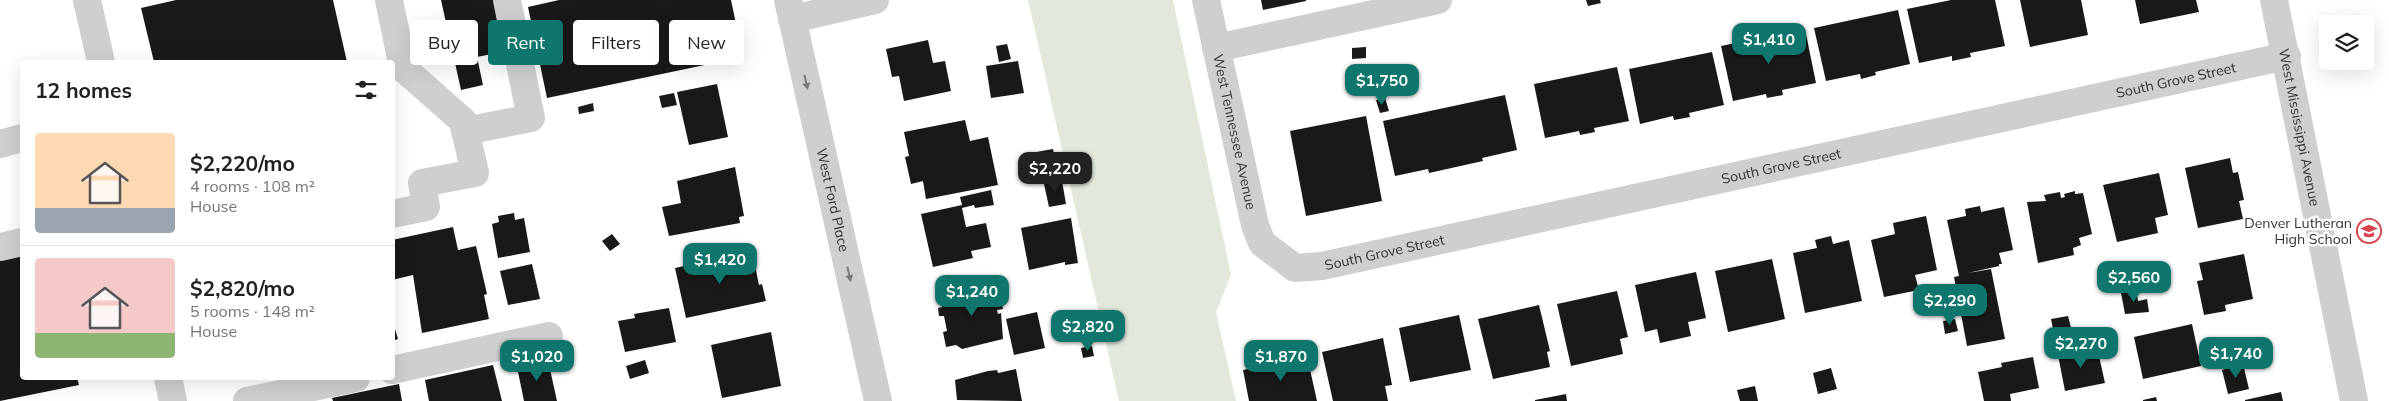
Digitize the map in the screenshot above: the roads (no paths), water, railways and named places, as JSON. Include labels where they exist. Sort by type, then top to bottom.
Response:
[{"type":"street","points":[[87,0],[101,60]]},
{"type":"street","points":[[390,0],[402,68],[463,121],[475,172],[422,183],[426,207],[395,213]]},
{"type":"street","points":[[465,131],[531,118],[507,0]]},
{"type":"street","points":[[790,10],[875,0]]},
{"type":"street","name":"West Tennessee Avenue","points":[[1206,0],[1254,225],[1262,243],[1276,256]]},
{"type":"street","points":[[1216,48],[1438,0]]},
{"type":"street","name":"West Mississippi Avenue","points":[[2274,0],[2354,401]]},
{"type":"street","name":"West Ford Place","points":[[790,10],[878,401]]},
{"type":"street","name":"South Grove Street","points":[[1276,256],[1295,268],[1322,266],[2286,56]]},
{"type":"street","points":[[0,144],[20,139]]},
{"type":"street","points":[[0,247],[20,242]]},
{"type":"street","points":[[395,369],[549,336]]},
{"type":"street","points":[[168,380],[173,401]]},
{"type":"street","points":[[247,401],[347,380]]},
{"type":"place","name":"Denver Lutheran High School","points":[[2369,231]]}]
